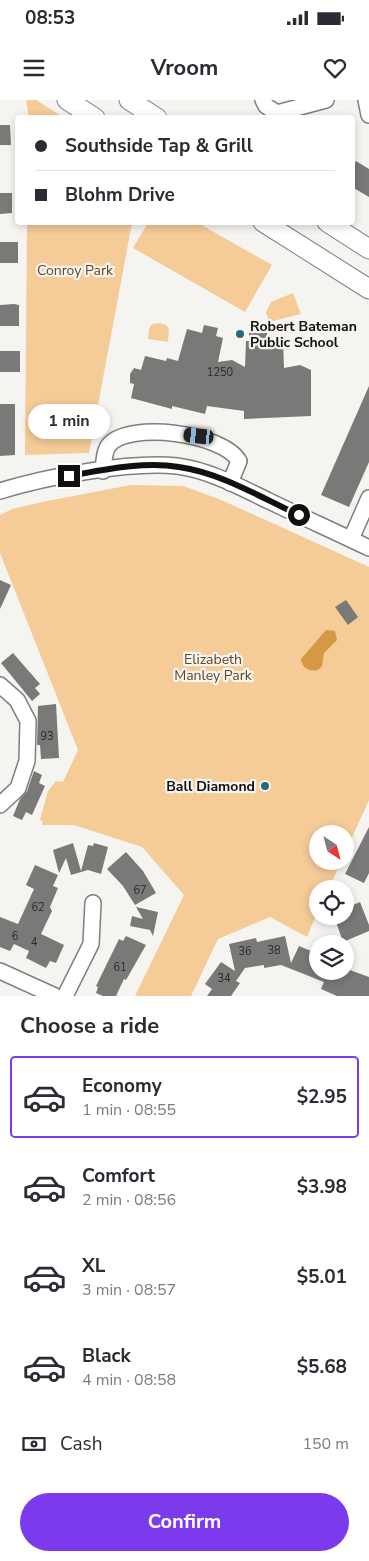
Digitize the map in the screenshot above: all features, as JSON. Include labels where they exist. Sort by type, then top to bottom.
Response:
[{"type":"main road","points":[[67,100],[90,115]]},
{"type":"main road","points":[[129,100],[152,115]]},
{"type":"main road","points":[[268,225],[369,289]]},
{"type":"main road","points":[[332,225],[369,249]]},
{"type":"street","points":[[263,100],[266,106],[277,112],[326,100]]},
{"type":"street","points":[[366,100],[369,115]]},
{"type":"street","points":[[103,471],[106,450],[111,443],[122,437],[159,432],[199,436],[224,445],[236,454],[240,460],[230,483]]},
{"type":"street","points":[[0,491],[23,484],[103,471],[157,465],[178,466],[199,471],[230,483],[369,548]]},
{"type":"street","points":[[351,539],[369,498]]},
{"type":"street","points":[[0,685],[17,700],[28,722],[27,761],[18,788],[0,805]]},
{"type":"street","points":[[65,996],[91,944],[93,903]]},
{"type":"street","points":[[0,971],[55,996]]},
{"type":"green space","points":[[26,100],[36,100],[60,115],[29,115]]},
{"type":"green space","name":"Conroy Park","points":[[27,225],[132,225],[89,453],[25,455]]},
{"type":"green space","points":[[147,225],[202,225],[272,265],[245,312],[133,248]]},
{"type":"green space","points":[[293,293],[301,314],[269,322],[266,312],[271,302]]},
{"type":"green space","points":[[160,323],[166,325],[169,329],[168,342],[148,339],[149,329],[152,324]]},
{"type":"green space","name":"Elizabeth Manley Park","points":[[131,485],[183,486],[219,499],[369,567],[369,800],[354,833],[354,825],[309,825],[309,870],[337,870],[333,880],[309,880],[309,925],[312,925],[307,937],[270,917],[218,939],[191,996],[135,996],[184,895],[142,847],[74,825],[42,825],[43,822],[40,820],[48,791],[56,781],[63,782],[78,750],[0,553],[0,515],[12,509]]},
{"type":"shaded area","points":[[326,630],[335,631],[337,640],[324,653],[322,666],[318,670],[309,670],[304,667],[301,659]]},
{"type":"building","points":[[0,125],[10,125],[11,145],[0,145]]},
{"type":"building","points":[[356,161],[369,169],[369,197],[355,189]]},
{"type":"building","points":[[0,193],[12,193],[12,213],[0,214]]},
{"type":"building","points":[[0,242],[18,242],[18,263],[0,263]]},
{"type":"building","points":[[0,305],[19,305],[19,326],[0,326]]},
{"type":"building","points":[[204,325],[218,328],[216,336],[223,338],[218,362],[232,360],[245,367],[246,341],[249,341],[249,333],[267,333],[267,341],[283,341],[284,368],[300,365],[311,370],[311,416],[244,419],[244,411],[207,406],[205,414],[172,406],[172,409],[131,398],[134,384],[130,383],[130,374],[134,368],[141,370],[145,356],[166,361],[167,358],[178,361],[187,329],[202,333]]},
{"type":"building","points":[[0,351],[20,351],[20,372],[0,372]]},
{"type":"building","points":[[369,386],[369,462],[349,507],[321,495]]},
{"type":"building","points":[[0,404],[15,404],[15,455],[0,456]]},
{"type":"building","points":[[0,580],[11,585],[0,609]]},
{"type":"building","points":[[346,600],[358,617],[348,625],[335,607]]},
{"type":"building","points":[[13,653],[40,684],[35,688],[40,694],[32,701],[1,663]]},
{"type":"building","points":[[56,704],[59,758],[41,759],[40,745],[37,745],[38,706]]},
{"type":"building","points":[[34,771],[42,775],[39,783],[45,786],[32,815],[26,812],[22,820],[13,816],[20,799],[27,791]]},
{"type":"building","points":[[369,827],[369,873],[364,883],[345,874],[347,870],[354,870],[354,856]]},
{"type":"building","points":[[73,843],[81,871],[88,845],[93,846],[94,843],[108,847],[101,874],[88,870],[71,875],[66,858],[59,873],[53,850]]},
{"type":"building","points":[[126,852],[143,871],[156,893],[135,905],[123,886],[107,869]]},
{"type":"building","points":[[35,865],[58,875],[53,886],[58,888],[50,907],[52,911],[41,934],[64,945],[56,963],[50,961],[46,968],[26,958],[29,951],[14,944],[10,951],[0,947],[0,917],[18,924],[34,889],[26,885]]},
{"type":"building","points":[[360,902],[369,925],[369,931],[354,937],[354,935],[341,935],[337,925],[354,925],[354,905]]},
{"type":"building","points":[[136,907],[158,912],[153,936],[150,930],[130,926],[132,916],[143,919]]},
{"type":"building","points":[[126,936],[146,945],[126,980],[124,979],[116,996],[103,996],[96,993],[98,987],[96,986],[119,939],[123,941]]},
{"type":"building","points":[[285,936],[291,963],[299,946],[309,950],[309,976],[281,965],[264,968],[264,965],[245,968],[236,981],[240,983],[231,996],[207,996],[212,989],[205,984],[221,962],[235,971],[229,944],[256,938],[257,942]]},
{"type":"building","points":[[354,972],[369,977],[369,996],[337,996],[321,989],[324,982],[319,980],[354,980]]},
{"type":"place","name":"Robert Bateman Public School","points":[[240,334]]},
{"type":"place","name":"Ball Diamond","points":[[265,786]]},
{"type":"route","points":[[69,476],[157,465],[178,466],[220,478],[299,515]]}]
